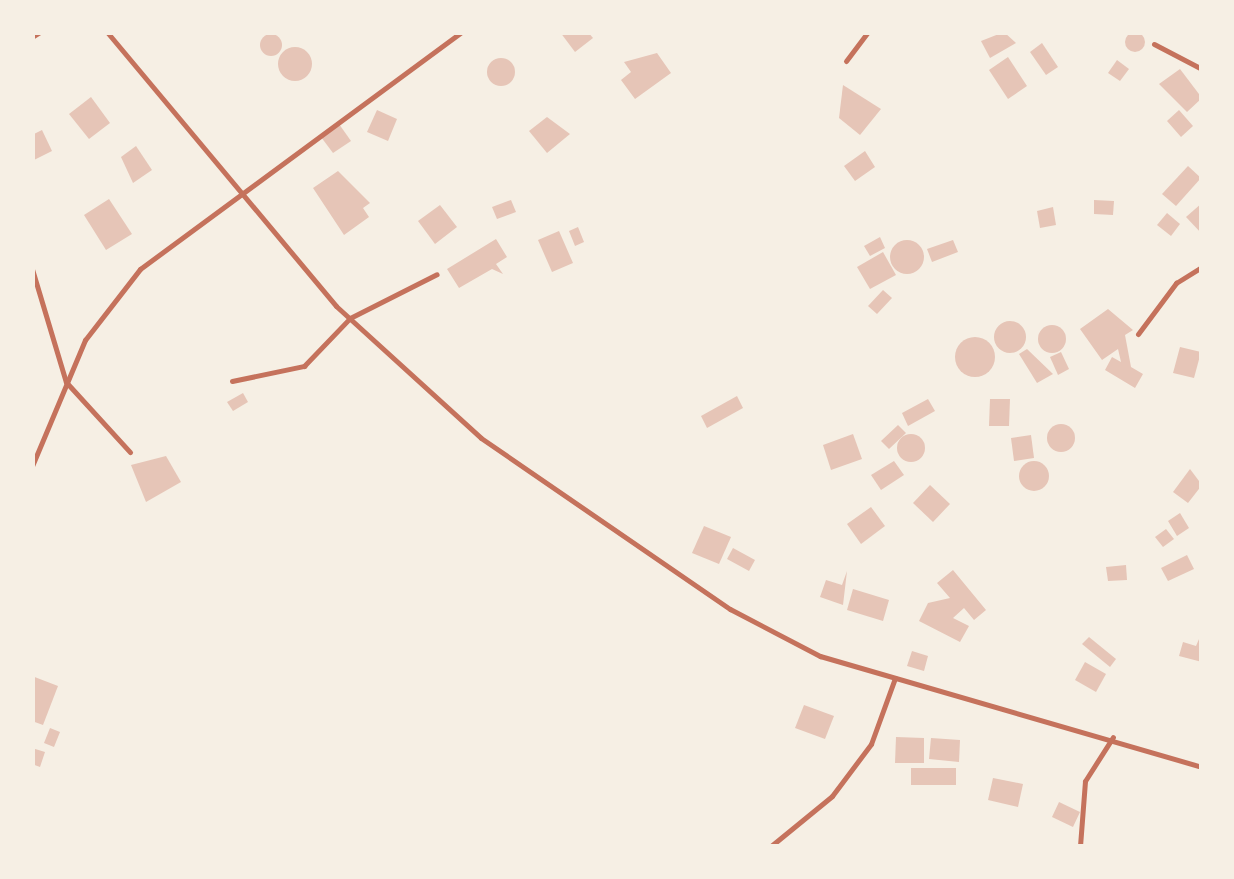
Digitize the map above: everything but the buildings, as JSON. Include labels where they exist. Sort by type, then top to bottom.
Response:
[{"type":"street","points":[[32,37],[40,32]]},
{"type":"street","points":[[106,32],[350,318],[482,438],[730,609],[820,656],[1114,737],[1202,767]]},
{"type":"street","points":[[32,466],[85,340],[140,269],[462,32]]},
{"type":"street","points":[[846,60],[868,32]]},
{"type":"street","points":[[1154,44],[1202,69]]},
{"type":"street","points":[[1138,334],[1176,283],[1202,267]]},
{"type":"street","points":[[32,270],[66,382],[130,452]]},
{"type":"street","points":[[232,381],[304,366],[350,318],[437,274]]},
{"type":"street","points":[[771,846],[832,796],[871,744],[895,678]]},
{"type":"street","points":[[1080,846],[1085,781],[1114,737]]}]
